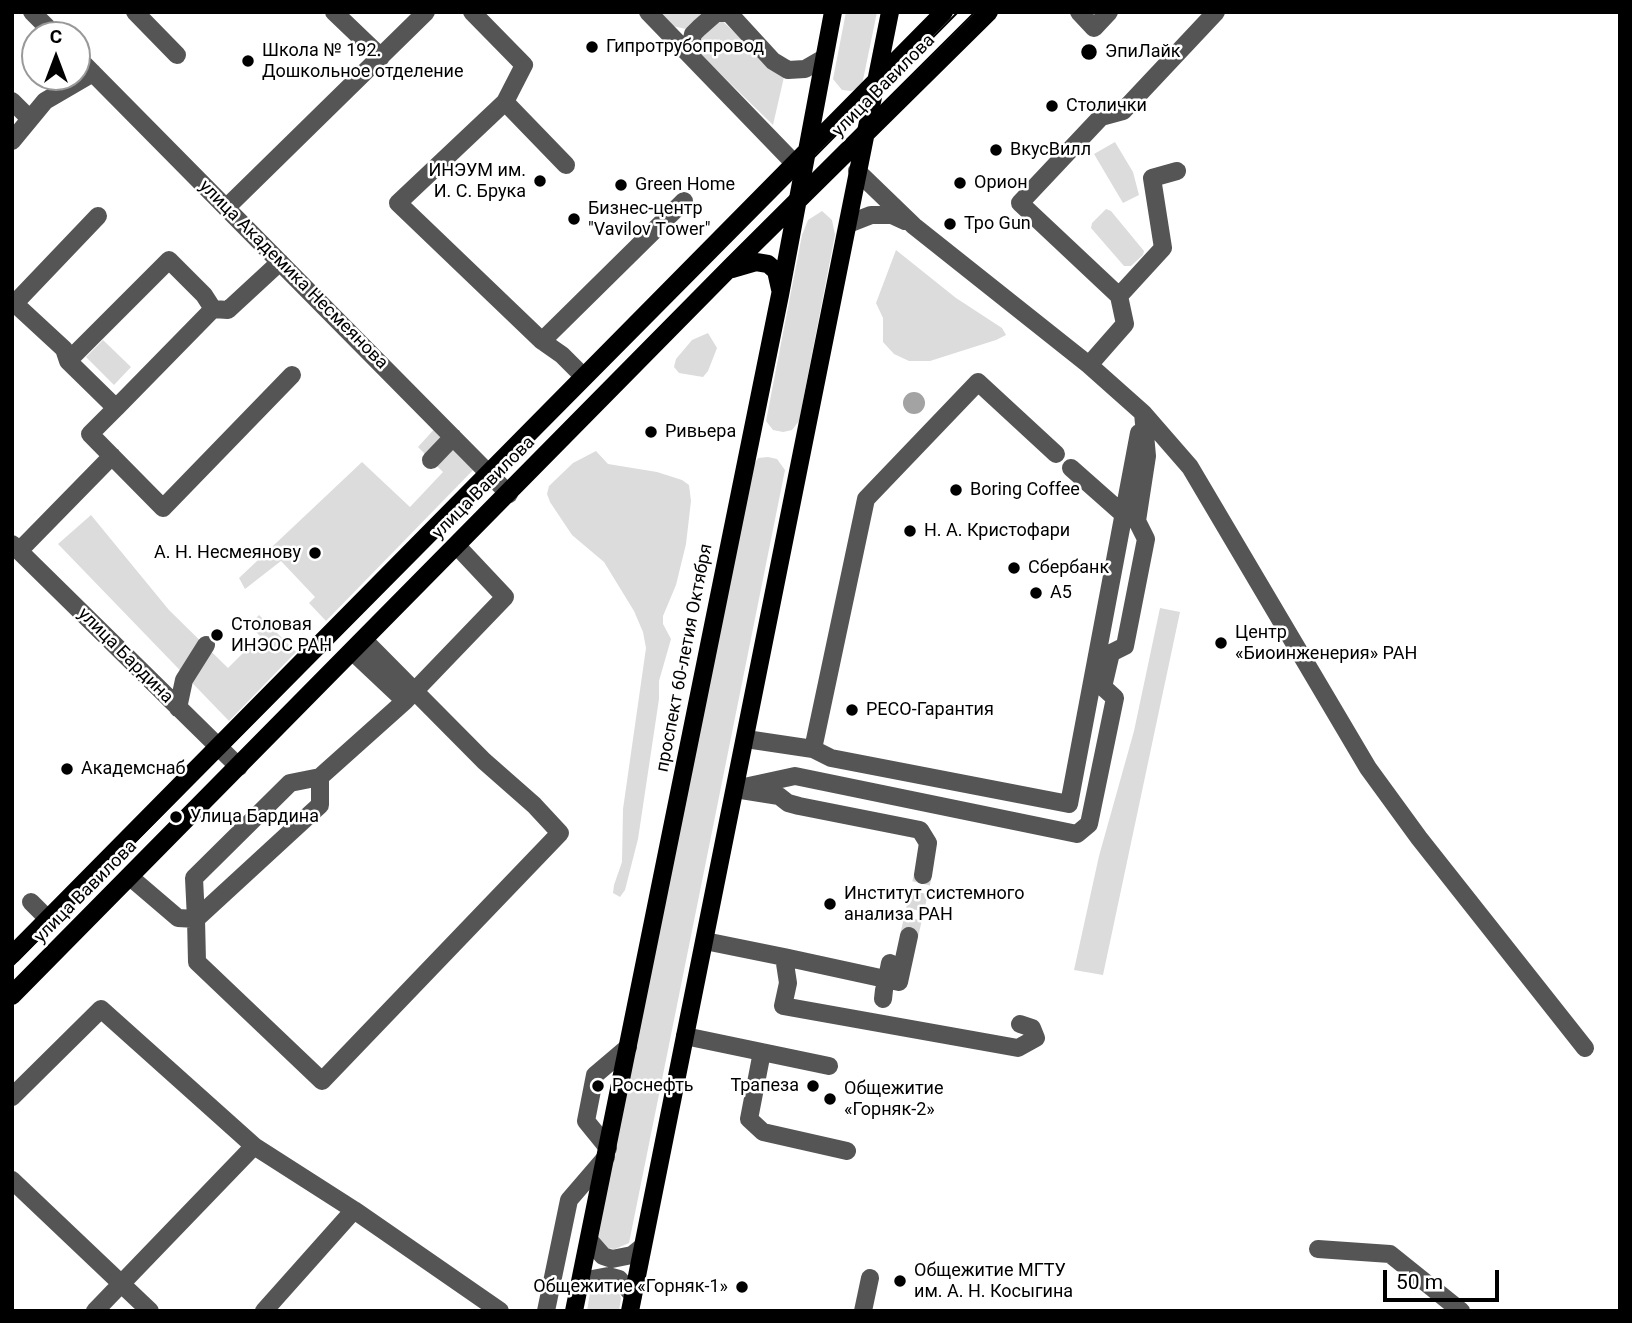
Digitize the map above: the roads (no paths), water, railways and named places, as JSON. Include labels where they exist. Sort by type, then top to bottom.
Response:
[{"type":"main road","name":"проспект 60-летия Октября","points":[[574,1311],[780,295],[833,12]]},
{"type":"main road","points":[[632,1303],[890,12]]},
{"type":"main road","points":[[924,12],[930,12]]},
{"type":"main road","name":"улица Вавилова","points":[[12,955],[944,12]]},
{"type":"main road","name":"улица Вавилова","points":[[12,996],[729,270],[989,12]]},
{"type":"main road","points":[[729,270],[756,262],[768,264],[776,271],[780,295]]},
{"type":"street","points":[[135,12],[177,55]]},
{"type":"street","points":[[334,12],[381,57]]},
{"type":"street","points":[[226,208],[426,12]]},
{"type":"street","points":[[472,12],[524,65],[505,102],[398,203],[542,341],[562,355],[584,377]]},
{"type":"street","points":[[648,12],[794,163]]},
{"type":"street","points":[[666,29],[691,32],[710,12]]},
{"type":"street","points":[[1079,12],[1094,27],[1110,12]]},
{"type":"street","points":[[1089,365],[1125,324],[1119,296],[1020,203],[1101,117],[1123,111],[1216,12]]},
{"type":"street","points":[[689,54],[693,34],[716,13],[728,13],[773,61],[788,70],[805,69],[824,58]]},
{"type":"street","points":[[12,141],[45,101],[93,73]]},
{"type":"street","name":"улица Академика Несмеянова","points":[[93,73],[509,494]]},
{"type":"street","points":[[12,101],[30,119]]},
{"type":"street","points":[[505,102],[566,165]]},
{"type":"street","points":[[857,171],[914,226],[1089,365],[1143,413],[1190,467],[1368,768],[1419,838],[1585,1048]]},
{"type":"street","points":[[1119,296],[1163,248],[1152,178],[1177,171]]},
{"type":"street","points":[[542,341],[684,201]]},
{"type":"street","points":[[848,224],[871,215],[892,215],[914,226]]},
{"type":"street","points":[[98,216],[13,302],[64,349],[68,361],[116,408]]},
{"type":"street","points":[[68,361],[169,260],[204,295],[213,309]]},
{"type":"street","points":[[280,262],[228,310],[213,309],[90,435],[163,508],[292,375]]},
{"type":"street","points":[[813,748],[866,499],[978,382],[1056,454]]},
{"type":"street","points":[[746,739],[813,748],[831,758],[1069,804],[1143,413]]},
{"type":"street","points":[[735,789],[795,776],[1077,834],[1089,824],[1115,698],[1102,687],[1111,653],[1125,646],[1146,539],[1137,522],[1147,456],[1143,413]]},
{"type":"street","points":[[431,460],[453,437]]},
{"type":"street","points":[[16,548],[112,456]]},
{"type":"street","points":[[1071,468],[1124,514]]},
{"type":"street","points":[[358,646],[410,695],[534,805],[560,833],[322,1081],[197,962],[194,878],[290,783],[320,777],[410,695],[505,597],[457,546]]},
{"type":"street","name":"улица Бардина","points":[[16,548],[239,767]]},
{"type":"street","points":[[178,708],[184,680],[206,645]]},
{"type":"street","points":[[130,877],[178,918],[196,919],[320,805],[320,777]]},
{"type":"street","points":[[735,789],[779,796],[788,803],[799,806],[920,830],[929,843],[923,875]]},
{"type":"street","points":[[31,902],[48,919]]},
{"type":"street","points":[[705,941],[899,982],[909,936]]},
{"type":"street","points":[[784,957],[788,983],[783,1006],[1018,1048],[1036,1038],[1032,1028],[1020,1024]]},
{"type":"street","points":[[12,1097],[101,1009],[254,1146],[355,1210],[500,1311]]},
{"type":"street","points":[[685,1036],[829,1066]]},
{"type":"street","points":[[546,1311],[569,1199],[607,1152],[586,1121],[595,1075],[628,1047]]},
{"type":"street","points":[[762,1052],[749,1119],[763,1132],[847,1151]]},
{"type":"street","points":[[95,1311],[254,1146]]},
{"type":"street","points":[[12,1180],[150,1311]]},
{"type":"street","points":[[264,1311],[355,1210]]},
{"type":"street","points":[[589,1240],[603,1256],[612,1259],[632,1255],[642,1247]]},
{"type":"street","points":[[1318,1249],[1390,1254],[1461,1311]]},
{"type":"street","points":[[579,1286],[587,1280],[608,1276],[619,1279],[632,1303]]},
{"type":"street","points":[[863,1311],[870,1278]]},
{"type":"tunnel","points":[[909,936],[923,875]]},
{"type":"tram line","points":[[12,966],[958,12]]},
{"type":"tram line","points":[[12,983],[727,259],[975,12]]},
{"type":"place","name":"Гипротрубопровод","points":[[592,47]]},
{"type":"place","name":"ЭпиЛайк","points":[[1089,52]]},
{"type":"place","name":"Школа № 192. Дошкольное отделение","points":[[248,61]]},
{"type":"place","name":"Столички","points":[[1052,106]]},
{"type":"place","name":"ВкусВилл","points":[[996,150]]},
{"type":"place","name":"ИНЭУМ им. И. С. Брука","points":[[540,181]]},
{"type":"place","name":"Орион","points":[[960,183]]},
{"type":"place","name":"Green Home","points":[[621,185]]},
{"type":"place","name":"Бизнес-центр \"Vavilov Tower\"","points":[[574,219]]},
{"type":"place","name":"Tpo Gun","points":[[950,224]]},
{"type":"place","name":"Ривьера","points":[[651,432]]},
{"type":"place","name":"Boring Coffee","points":[[956,490]]},
{"type":"place","name":"Н. А. Кристофари","points":[[910,531]]},
{"type":"place","name":"А. Н. Несмеянову","points":[[315,553]]},
{"type":"place","name":"Сбербанк","points":[[1014,568]]},
{"type":"place","name":"А5","points":[[1036,593]]},
{"type":"place","name":"Столовая ИНЭОС РАН","points":[[217,635]]},
{"type":"place","name":"Центр «Биоинженерия» РАН","points":[[1221,643]]},
{"type":"place","name":"РЕСО-Гарантия","points":[[852,710]]},
{"type":"place","name":"Академснаб","points":[[67,769]]},
{"type":"place","name":"Улица Бардина","points":[[176,817]]},
{"type":"place","name":"Институт системного анализа РАН","points":[[830,904]]},
{"type":"place","name":"Роснефть","points":[[598,1086]]},
{"type":"place","name":"Трапеза","points":[[813,1086]]},
{"type":"place","name":"Общежитие «Горняк-2»","points":[[830,1099]]},
{"type":"place","name":"Общежитие МГТУ им. А. Н. Косыгина","points":[[900,1281]]},
{"type":"place","name":"Общежитие «Горняк-1»","points":[[742,1287]]}]
